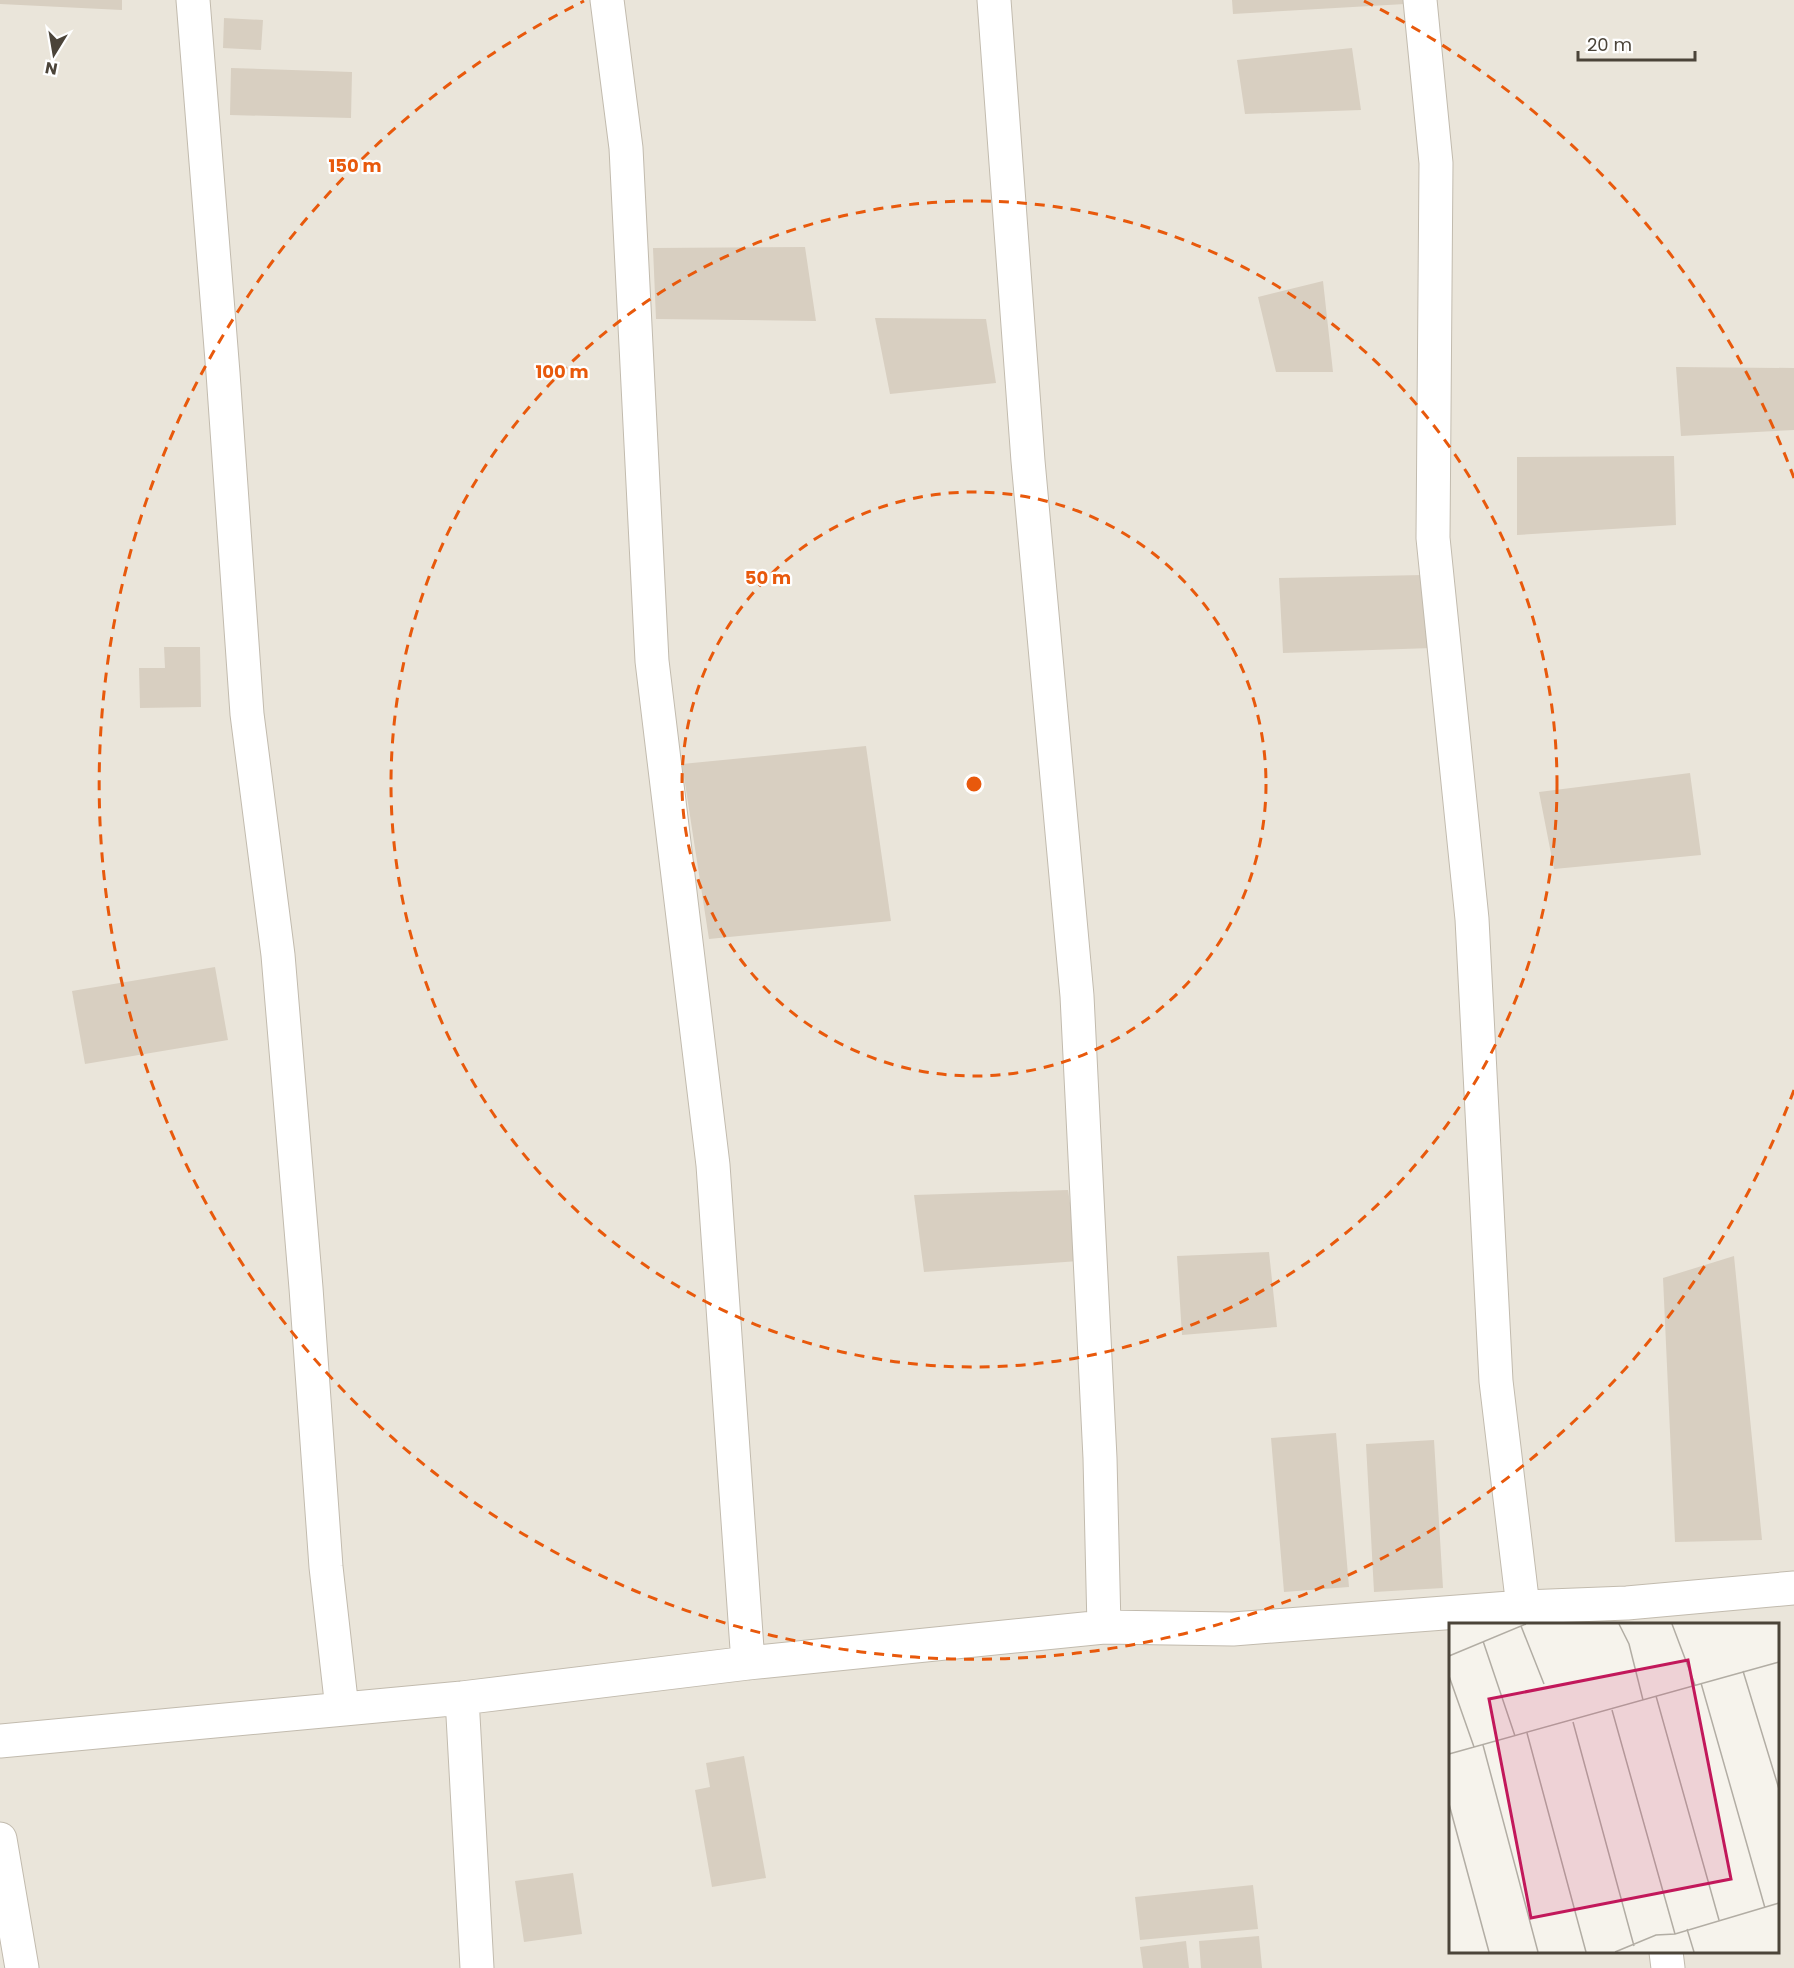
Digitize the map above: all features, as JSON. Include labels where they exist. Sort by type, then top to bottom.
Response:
[{"type":"street","points":[[193,0],[224,385],[247,714],[278,955],[306,1288],[326,1567],[342,1708]]},
{"type":"street","points":[[608,0],[626,148],[652,661],[713,1165],[748,1663]]},
{"type":"street","points":[[994,0],[1028,461],[1077,996],[1100,1458],[1104,1627]]},
{"type":"street","points":[[1420,0],[1436,163],[1433,538],[1472,919],[1496,1381],[1523,1607]]},
{"type":"street","points":[[0,1741],[462,1698],[748,1663],[1104,1627],[1233,1629],[1523,1607],[1628,1614],[1794,1588]]},
{"type":"street","points":[[462,1698],[477,1968]]},
{"type":"street","points":[[0,1839],[22,1968]]},
{"type":"street","points":[[1666,1953],[1668,1968]]},
{"type":"shaded area","points":[[0,0],[1794,0],[1794,1968],[0,1968]]},
{"type":"building","points":[[0,0],[122,0],[122,10],[0,4]]},
{"type":"building","points":[[1232,0],[1405,0],[1405,4],[1233,14]]},
{"type":"building","points":[[224,18],[263,20],[261,50],[223,48]]},
{"type":"building","points":[[1352,48],[1361,110],[1245,114],[1237,60]]},
{"type":"building","points":[[231,68],[352,72],[351,118],[230,115]]},
{"type":"building","points":[[805,247],[816,321],[656,319],[653,248]]},
{"type":"building","points":[[1323,281],[1333,372],[1276,372],[1258,297]]},
{"type":"building","points":[[875,318],[986,319],[996,383],[890,394]]},
{"type":"building","points":[[1676,367],[1794,368],[1794,430],[1681,436]]},
{"type":"building","points":[[1674,456],[1676,525],[1517,535],[1517,457]]},
{"type":"building","points":[[1423,575],[1432,648],[1283,653],[1279,578]]},
{"type":"building","points":[[164,647],[200,647],[201,707],[140,708],[139,668],[165,668]]},
{"type":"building","points":[[866,746],[891,921],[709,939],[682,764]]},
{"type":"building","points":[[1690,773],[1701,855],[1554,869],[1539,792]]},
{"type":"building","points":[[215,967],[228,1040],[85,1064],[72,991]]},
{"type":"building","points":[[1068,1190],[1079,1261],[924,1272],[914,1195]]},
{"type":"building","points":[[1269,1252],[1277,1327],[1182,1335],[1177,1256]]},
{"type":"building","points":[[1734,1256],[1762,1540],[1675,1542],[1663,1278]]},
{"type":"building","points":[[1336,1433],[1349,1587],[1284,1592],[1271,1438]]},
{"type":"building","points":[[1434,1440],[1443,1588],[1374,1592],[1366,1444]]},
{"type":"building","points":[[744,1756],[766,1878],[712,1887],[695,1790],[710,1787],[706,1763]]},
{"type":"building","points":[[573,1873],[582,1934],[524,1942],[515,1881]]},
{"type":"building","points":[[1253,1885],[1258,1929],[1140,1940],[1135,1897]]},
{"type":"building","points":[[1259,1936],[1262,1968],[1201,1968],[1199,1941]]},
{"type":"building","points":[[1186,1941],[1189,1968],[1143,1968],[1140,1947]]}]
